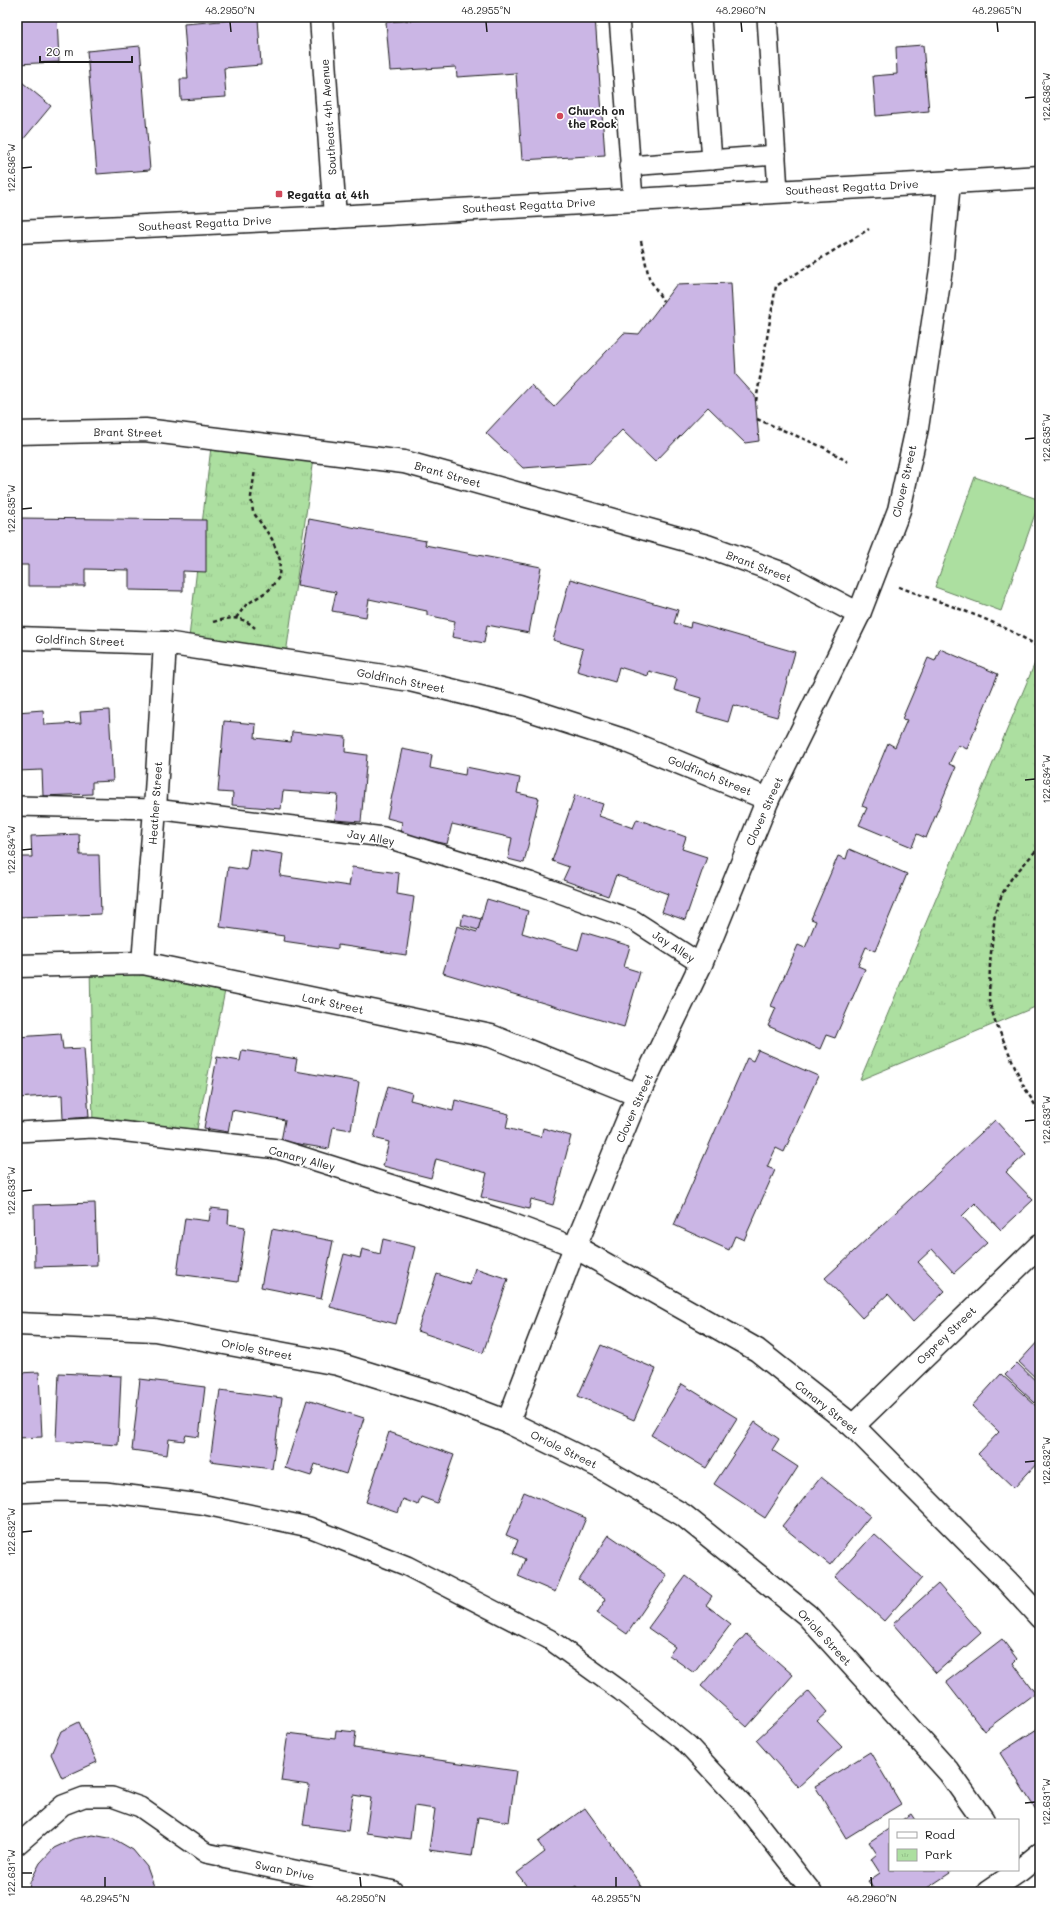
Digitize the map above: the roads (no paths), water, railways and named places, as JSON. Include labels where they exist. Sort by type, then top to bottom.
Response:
[{"type":"street","name":"Southeast 4th Avenue","points":[[321,17],[335,217]]},
{"type":"street","name":"Southeast Regatta Drive","points":[[17,232],[335,217],[1040,177]]},
{"type":"street","name":"Clover Street","points":[[508,1422],[575,1247],[638,1095],[701,964],[768,799],[859,614],[899,510],[917,428],[941,269],[950,182]]},
{"type":"street","name":"Brant Street","points":[[17,433],[146,430],[404,462],[691,542],[784,574],[859,614]]},
{"type":"street","name":"Goldfinch Street","points":[[17,638],[166,643],[410,680],[520,707],[626,741],[768,799]]},
{"type":"street","name":"Heather Street","points":[[143,963],[166,643]]},
{"type":"street","name":"Lark Street","points":[[17,966],[143,963],[491,1036],[638,1095]]},
{"type":"street","name":"Osprey Street","points":[[853,1426],[1040,1245]]},
{"type":"street","name":"Canary Street","points":[[575,1247],[757,1350],[853,1426],[1007,1581],[1040,1617]]},
{"type":"street","name":"Oriole Street","points":[[17,1324],[155,1330],[338,1364],[438,1395],[508,1422],[598,1466],[683,1515],[807,1615],[949,1772],[982,1819]]},
{"type":"street","points":[[1019,1870],[1040,1854]]},
{"type":"street","name":"Swan Drive","points":[[225,1857],[392,1892]]},
{"type":"street","points":[[988,1892],[1018,1871]]},
{"type":"lane","points":[[619,17],[629,166],[633,199]]},
{"type":"lane","points":[[701,17],[712,160]]},
{"type":"lane","points":[[768,17],[778,191]]},
{"type":"lane","points":[[629,166],[776,155]]},
{"type":"lane","name":"Jay Alley","points":[[17,806],[155,809],[384,837],[530,882],[633,920],[701,964]]},
{"type":"lane","name":"Canary Alley","points":[[17,1132],[92,1128],[278,1149],[501,1219],[575,1247]]},
{"type":"lane","points":[[17,1493],[58,1491],[105,1492],[201,1504],[309,1527],[407,1566],[549,1638],[620,1691],[688,1745],[743,1804],[812,1892]]},
{"type":"lane","points":[[17,1845],[63,1805],[84,1797],[112,1797],[140,1807],[206,1853],[225,1857]]},
{"type":"place","name":"Church on the Rock","points":[[560,116]]},
{"type":"place","name":"Regatta at 4th","points":[[279,194]]}]
